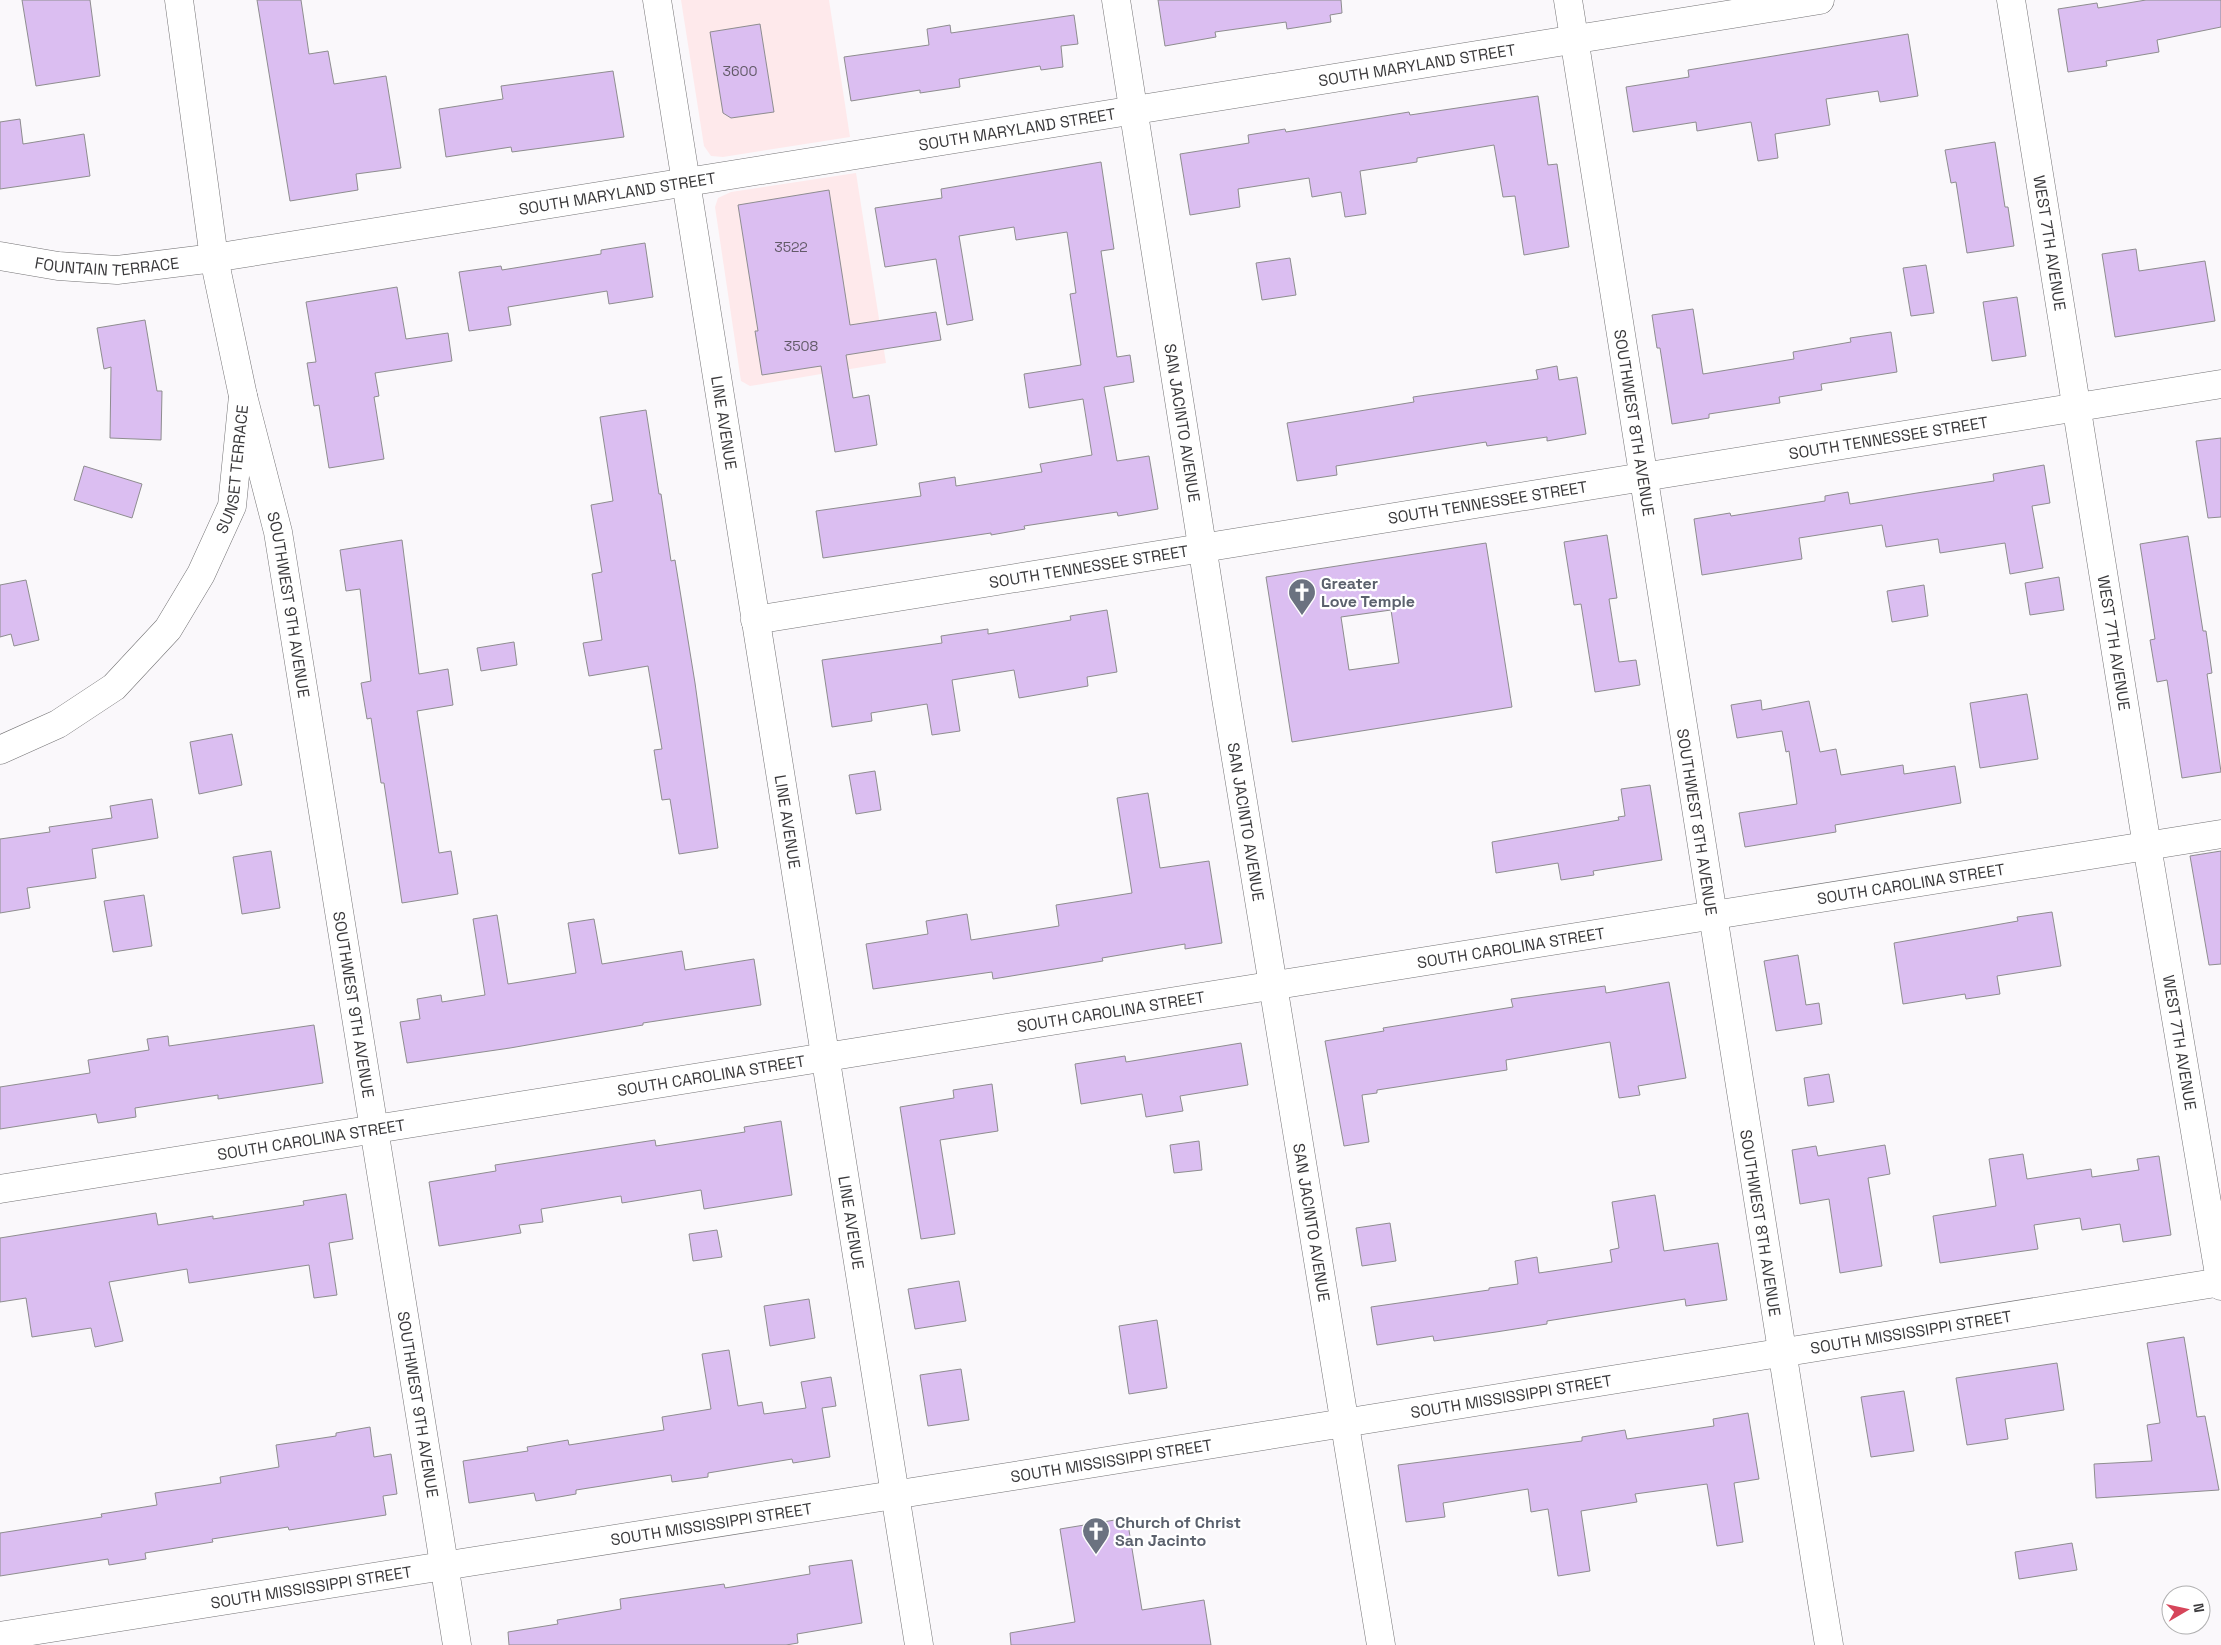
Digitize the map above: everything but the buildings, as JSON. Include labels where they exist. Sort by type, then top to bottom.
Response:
[{"type":"street","name":"SUNSET TERRACE","points":[[0,750],[58,724],[114,687],[168,629],[201,574],[232,506],[243,396],[214,258],[179,0]]},
{"type":"street","name":"LINE AVENUE","points":[[657,0],[919,1645]]},
{"type":"street","name":"SAN JACINTO AVENUE","points":[[1116,0],[1381,1645]]},
{"type":"street","name":"SOUTHWEST 8TH AVENUE","points":[[1568,0],[1644,476],[1710,914],[1748,1133],[1781,1352],[1829,1645]]},
{"type":"street","name":"SOUTH MARYLAND STREET","points":[[214,258],[1820,0]]},
{"type":"street","name":"WEST 7TH AVENUE","points":[[2011,0],[2147,846],[2221,1286]]},
{"type":"street","name":"FOUNTAIN TERRACE","points":[[0,256],[58,266],[117,270],[214,258]]},
{"type":"street","name":"SOUTH TENNESSEE STREET","points":[[755,620],[2221,384]]},
{"type":"street","name":"SOUTHWEST 9TH AVENUE","points":[[243,396],[278,532],[457,1645]]},
{"type":"street","name":"SOUTH CAROLINA STREET","points":[[0,1189],[1275,986],[1710,914],[2221,834]]},
{"type":"street","name":"SOUTH MISSISSIPPI STREET","points":[[0,1636],[444,1567],[2221,1282]]},
{"type":"shaded area","points":[[681,0],[829,0],[850,137],[723,157],[711,156],[704,146]]},
{"type":"shaded area","points":[[856,173],[886,363],[750,386],[741,381],[715,207],[718,198],[731,192]]},
{"type":"place","name":"Greater Love Temple","points":[[1302,616]]},
{"type":"place","name":"Church of Christ San Jacinto","points":[[1096,1555]]}]
